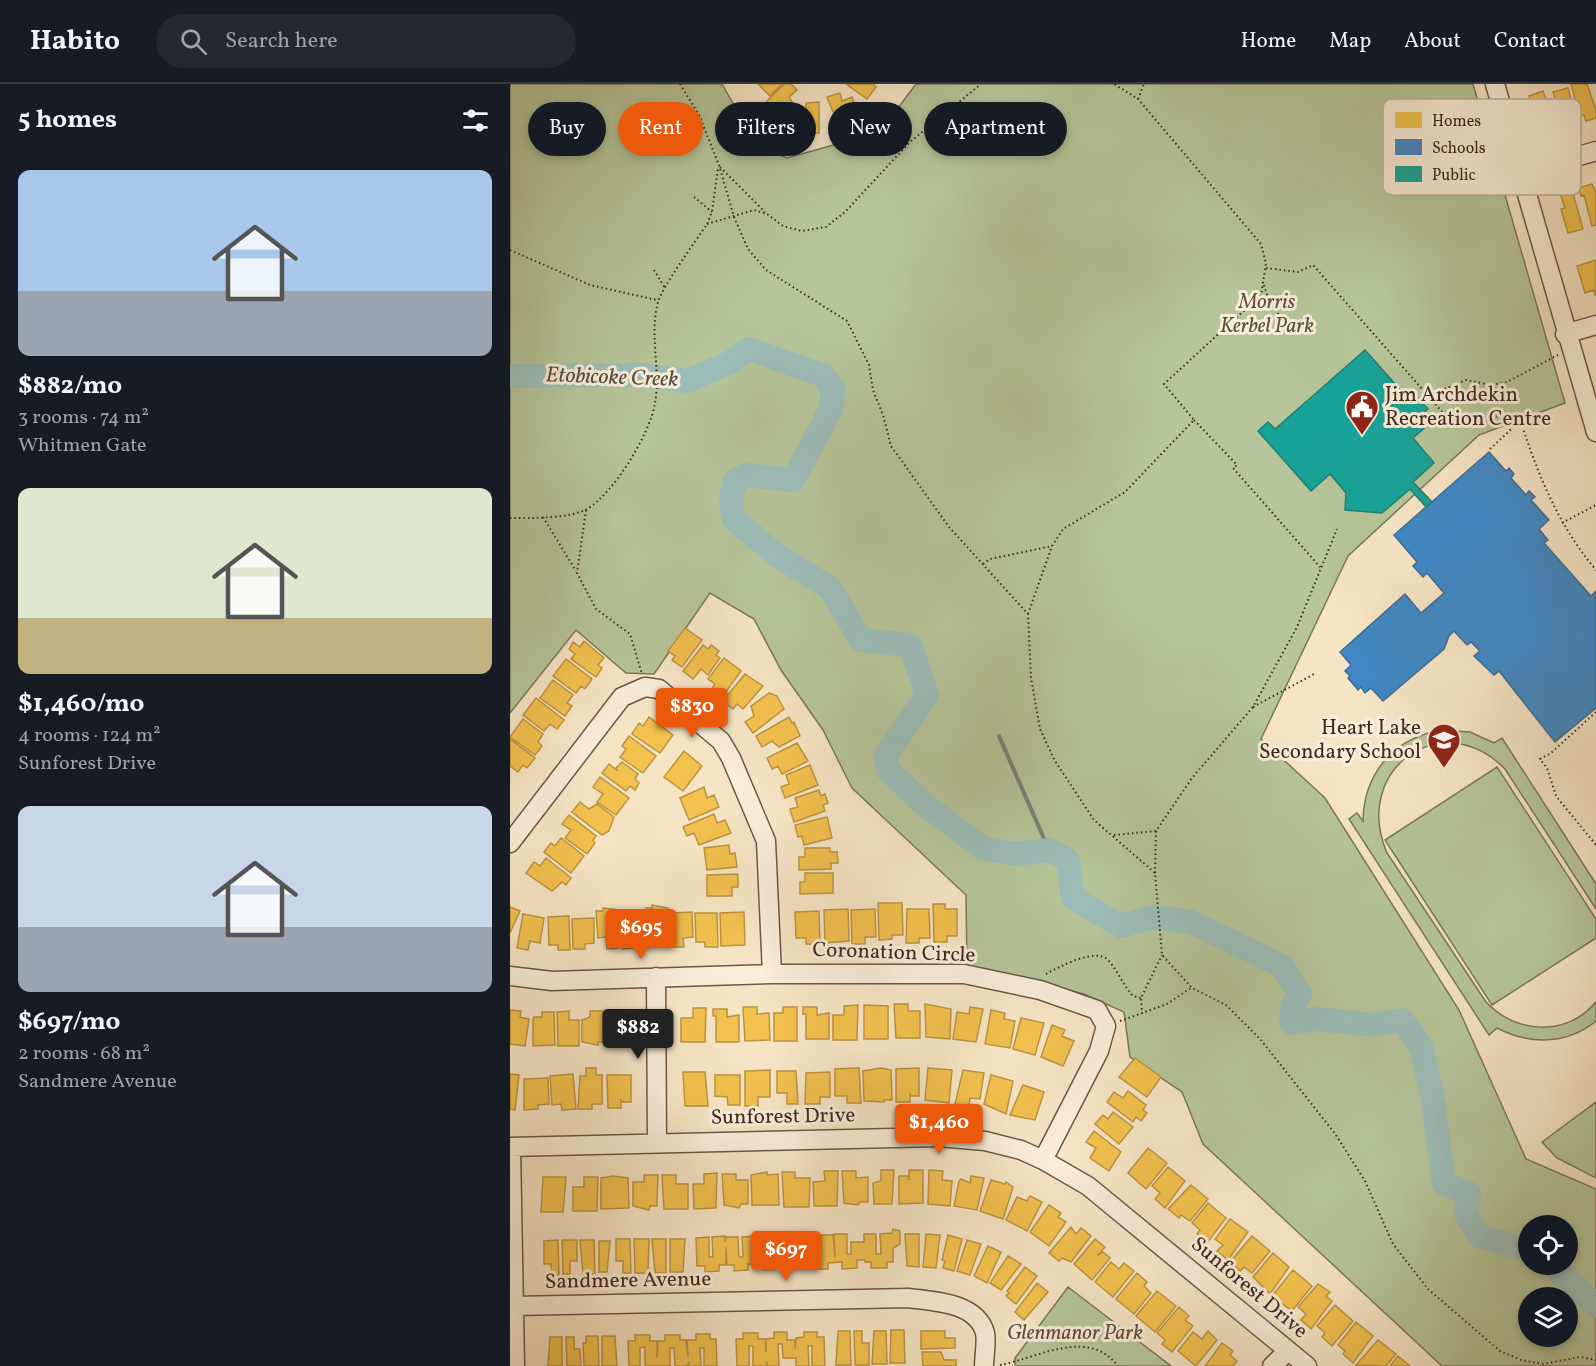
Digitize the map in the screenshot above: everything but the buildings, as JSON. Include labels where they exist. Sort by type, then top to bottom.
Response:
[{"type":"street","points":[[1496,84],[1500,99]]},
{"type":"street","points":[[1581,155],[1596,151]]},
{"type":"street","points":[[1527,195],[1565,334],[1596,432]]},
{"type":"street","points":[[1565,334],[1596,325]]},
{"type":"street","points":[[510,843],[622,697],[645,687],[659,689],[721,741],[756,812],[766,841],[772,974]]},
{"type":"street","name":"Coronation Circle","points":[[510,976],[552,981],[772,974],[964,974],[1040,990],[1097,1010],[1106,1026]]},
{"type":"street","points":[[656,977],[657,1142]]},
{"type":"street","points":[[1043,1160],[1100,1051],[1106,1026]]},
{"type":"street","name":"Sunforest Drive","points":[[510,1147],[938,1137],[986,1141],[1043,1160],[1088,1186],[1306,1366]]},
{"type":"street","points":[[510,1147],[515,1366]]},
{"type":"street","name":"Sandmere Avenue","points":[[513,1305],[908,1298],[949,1304],[972,1314],[985,1332],[984,1366]]},
{"type":"street","points":[[1272,1366],[1288,1351]]},
{"type":"path","points":[[680,84],[699,115],[719,165],[734,217],[748,249],[766,270],[847,321],[869,365],[873,390],[883,415],[891,446],[949,527],[1028,614]]},
{"type":"path","points":[[719,165],[767,214],[783,226],[802,231],[826,227],[845,212],[910,142],[981,84]]},
{"type":"path","points":[[1114,84],[1138,99],[1261,244],[1266,268],[1261,295],[1164,384],[1236,465],[1233,468],[1321,568]]},
{"type":"path","points":[[1138,99],[1144,84]]},
{"type":"path","points":[[510,518],[543,517],[586,510],[606,494],[633,454],[650,425],[656,402],[655,324],[658,300],[707,225],[712,212],[719,165]]},
{"type":"path","points":[[694,197],[712,212]]},
{"type":"path","points":[[707,225],[754,210],[767,214]]},
{"type":"path","points":[[510,250],[590,285],[658,300]]},
{"type":"path","points":[[1266,268],[1298,272],[1313,265],[1444,414],[1465,422],[1518,412],[1544,487],[1574,544],[1596,570]]},
{"type":"path","points":[[654,270],[665,289]]},
{"type":"path","points":[[1264,285],[1268,298],[1284,322]]},
{"type":"path","points":[[1428,396],[1466,380],[1491,385],[1507,382],[1550,357],[1571,351]]},
{"type":"path","points":[[1155,873],[1094,820],[1074,792],[1041,729],[1031,678],[1028,614],[1052,546],[1063,529],[1125,492],[1194,420]]},
{"type":"path","points":[[1490,448],[1520,421]]},
{"type":"path","points":[[1562,523],[1596,505]]},
{"type":"path","points":[[577,573],[586,510]]},
{"type":"path","points":[[543,517],[596,609],[630,634],[638,653],[645,687]]},
{"type":"path","points":[[1142,1014],[1141,998],[1162,955],[1159,897],[1155,873],[1156,831],[1192,778],[1253,707],[1297,627],[1336,529]]},
{"type":"path","points":[[983,564],[990,559],[1052,546]]},
{"type":"path","points":[[1253,707],[1316,674]]},
{"type":"path","points":[[1596,712],[1551,753],[1540,759],[1547,768],[1556,796],[1596,845]]},
{"type":"path","points":[[1112,835],[1156,831]]},
{"type":"path","points":[[1040,990],[1044,976],[1065,964],[1099,955],[1107,959],[1133,996],[1141,998]]},
{"type":"path","points":[[1162,955],[1191,988],[1226,1005],[1261,1040],[1336,1135],[1365,1181],[1393,1244],[1428,1289],[1500,1351],[1521,1360],[1544,1365],[1580,1357],[1596,1360]]},
{"type":"path","points":[[1106,1026],[1167,1004],[1191,988]]},
{"type":"path","points":[[997,1366],[1074,1345],[1092,1348],[1104,1354],[1118,1366]]},
{"type":"green space","name":"Morris Kerbel Park","points":[[510,84],[722,84],[732,102],[715,102],[715,156],[782,156],[787,158],[816,156],[816,150],[828,147],[828,156],[912,156],[912,102],[902,102],[916,84],[1473,84],[1477,99],[1383,99],[1383,195],[1505,195],[1565,403],[1479,435],[1348,556],[1261,739],[1325,798],[1459,1010],[1526,1159],[1596,1189],[1596,1366],[1442,1366],[1203,1144],[1182,1092],[1130,1057],[1124,1012],[1084,994],[967,966],[966,895],[852,788],[823,730],[781,670],[754,619],[710,593],[654,674],[626,673],[576,630],[510,713]]},
{"type":"green space","points":[[1443,730],[1470,732],[1494,743],[1502,738],[1596,884],[1596,909],[1505,769],[1480,751],[1455,743],[1430,745],[1409,756],[1392,773],[1381,795],[1379,823],[1387,853],[1486,1002],[1498,1013],[1527,1025],[1556,1026],[1571,1021],[1596,1002],[1596,1021],[1573,1035],[1535,1040],[1509,1034],[1497,1028],[1489,1035],[1349,819],[1357,813],[1363,821],[1369,787],[1385,760],[1410,740]]},
{"type":"green space","points":[[1497,767],[1596,919],[1596,938],[1492,1005],[1385,840]]},
{"type":"green space","points":[[1596,1102],[1596,1178],[1557,1158],[1542,1142]]},
{"type":"green space","name":"Glenmanor Park","points":[[1068,1287],[1171,1366],[1015,1366],[1015,1358]]},
{"type":"waterway","name":"Etobicoke Creek","points":[[510,376],[641,375],[687,381],[729,363],[749,349],[822,375],[833,388],[831,409],[793,480],[746,475],[735,481],[731,497],[733,518],[775,554],[830,588],[861,640],[910,645],[927,695],[886,756],[888,770],[925,805],[984,849],[1017,854],[1049,850],[1068,860],[1073,898],[1121,926],[1154,917],[1191,922],[1282,966],[1300,994],[1292,1007],[1291,1023],[1316,1019],[1373,1025],[1402,1020],[1421,1046],[1432,1094],[1444,1184],[1469,1193],[1466,1214],[1479,1236],[1518,1247]]},
{"type":"waterway","points":[[999,736],[1049,850]]},
{"type":"waterway","name":"Etobicoke Creek","points":[[1563,1275],[1596,1306]]},
{"type":"place","name":"Jim Archdekin Recreation Centre","points":[[1362,436]]},
{"type":"place","name":"Heart Lake Secondary School","points":[[1444,769]]}]
